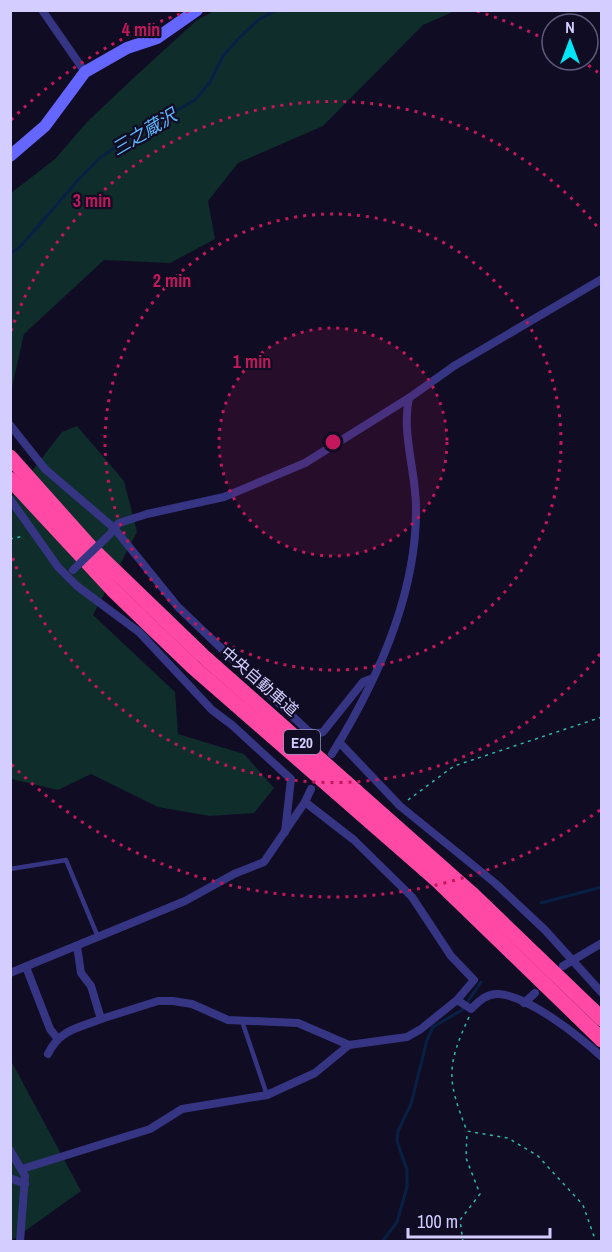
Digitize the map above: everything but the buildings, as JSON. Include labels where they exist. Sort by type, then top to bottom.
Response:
[{"type":"highway","name":"中央自動車道","points":[[10,457],[93,550],[202,655],[471,893],[602,1019]]},
{"type":"highway","name":"中央自動車道","points":[[10,479],[113,590],[193,667],[436,880],[602,1040]]},
{"type":"main road","points":[[10,156],[45,126],[85,72],[127,48],[157,38],[197,10]]},
{"type":"street","points":[[42,10],[85,72]]},
{"type":"street","points":[[71,572],[119,523],[147,514],[225,497],[305,463],[409,398],[454,366],[602,279]]},
{"type":"street","points":[[332,754],[373,678],[396,619],[416,535],[417,509],[407,421],[409,398]]},
{"type":"street","points":[[10,425],[45,469],[112,531],[178,607],[308,731],[315,734],[323,732],[363,682],[373,678]]},
{"type":"street","points":[[10,499],[58,567],[71,572],[77,586],[139,632],[212,710],[291,778],[285,832]]},
{"type":"street","points":[[339,742],[400,806],[495,883],[545,930],[567,963],[602,993]]},
{"type":"street","points":[[10,973],[185,902],[234,874],[264,862],[305,802],[311,789]]},
{"type":"street","points":[[48,1054],[57,1038],[75,1026],[158,1001],[173,1000],[192,1004],[228,1020],[298,1023],[349,1045],[407,1037],[421,1029],[457,1000],[474,980],[451,956],[412,897],[354,840],[305,802]]},
{"type":"street","points":[[567,963],[602,943]]},
{"type":"street","points":[[77,946],[81,973],[91,986],[101,1018]]},
{"type":"street","points":[[26,967],[50,1029],[57,1038]]},
{"type":"street","points":[[457,1000],[471,1009],[484,997],[498,993],[524,1003],[563,1027],[602,1058]]},
{"type":"street","points":[[524,1003],[535,993]]},
{"type":"street","points":[[22,1169],[150,1129],[182,1109],[267,1095],[315,1073],[349,1045]]},
{"type":"street","points":[[10,1150],[22,1169],[25,1184],[20,1242]]},
{"type":"street","points":[[10,1178],[25,1184]]},
{"type":"lane","points":[[10,869],[66,860],[98,937]]},
{"type":"lane","points":[[242,1021],[267,1095]]},
{"type":"path","points":[[10,539],[34,533]]},
{"type":"path","points":[[400,806],[454,766],[602,717]]},
{"type":"path","points":[[463,1242],[460,1220],[480,1194],[466,1158],[467,1131],[451,1087],[451,1073],[455,1047],[471,1009]]},
{"type":"path","points":[[467,1131],[508,1138],[538,1156],[583,1205],[596,1242]]},
{"type":"green space","points":[[214,11],[455,11],[423,25],[323,126],[238,163],[208,201],[215,239],[170,263],[104,260],[24,334],[11,391],[11,193],[55,159],[88,121],[197,20]]},
{"type":"green space","points":[[77,426],[124,481],[137,532],[93,615],[175,692],[178,734],[244,754],[274,788],[254,813],[210,816],[158,807],[91,774],[58,790],[11,779],[11,498],[62,432]]},
{"type":"green space","points":[[10,1059],[81,1191],[11,1241],[10,1241]]},
{"type":"waterway","name":"三之蔵沢","points":[[10,254],[20,247],[100,158],[130,137],[195,100],[210,82],[223,56],[236,41],[258,20],[276,10]]},
{"type":"waterway","points":[[541,903],[602,887]]},
{"type":"waterway","points":[[382,1242],[397,1222],[407,1187],[407,1170],[397,1141],[398,1131],[411,1104],[427,1040],[433,1027],[462,1010],[481,982]]}]
